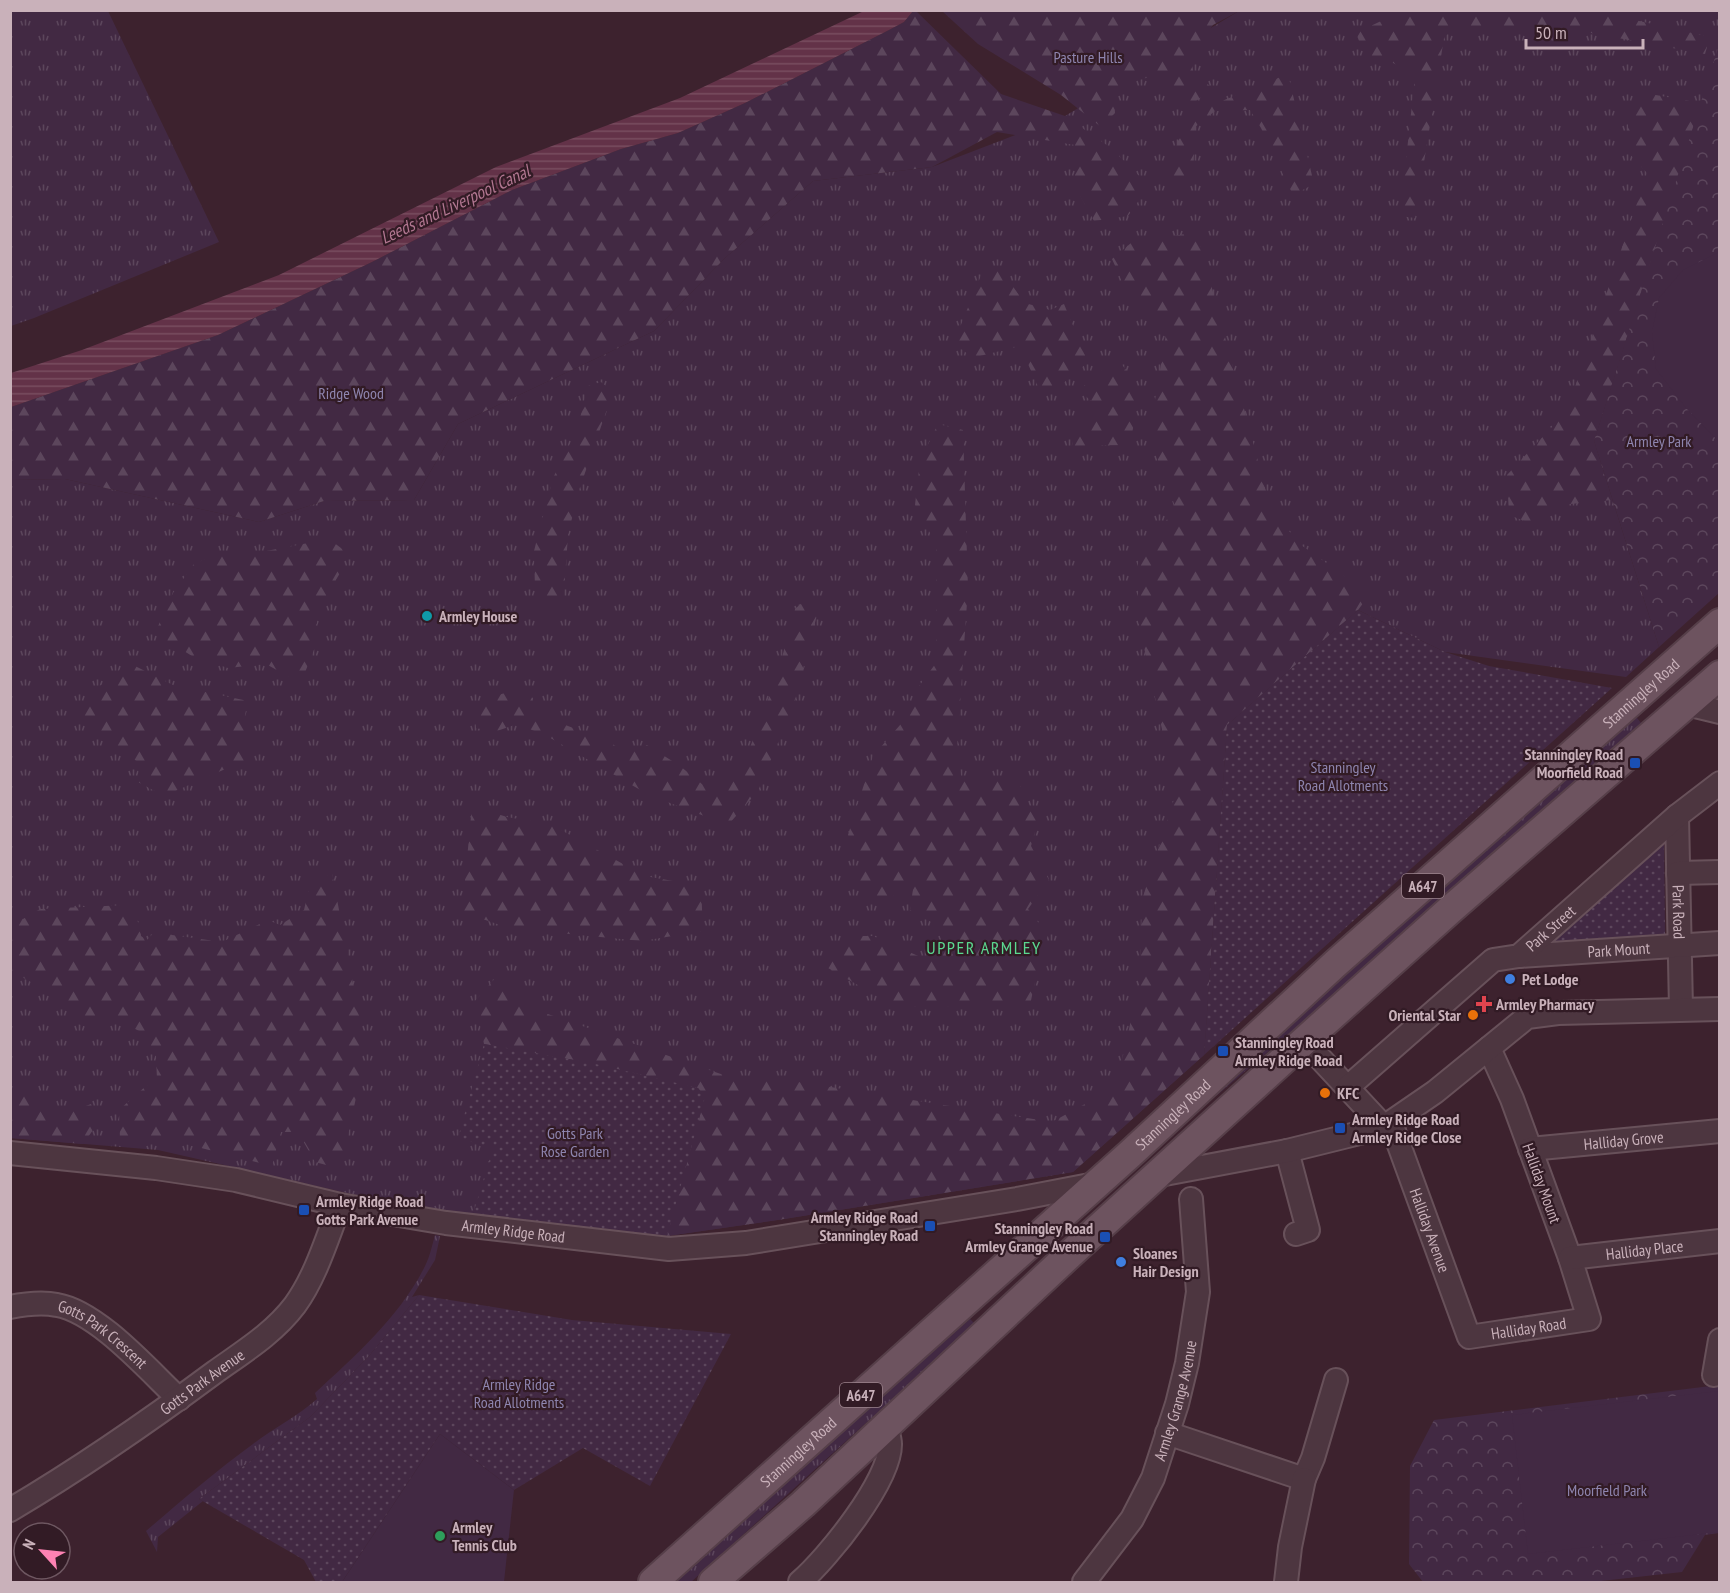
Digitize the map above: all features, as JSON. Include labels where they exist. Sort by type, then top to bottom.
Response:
[{"type":"main road","name":"Stanningley Road","points":[[653,1582],[1130,1154],[1335,964],[1719,623]]},
{"type":"main road","points":[[1644,690],[1650,708],[1685,706],[1684,679],[1667,670]]},
{"type":"main road","name":"Stanningley Road","points":[[713,1582],[803,1504],[1154,1176],[1450,909],[1719,675]]},
{"type":"main road","points":[[1130,1154],[1161,1147],[1191,1144]]},
{"type":"main road","points":[[1069,1208],[1096,1211],[1111,1206],[1154,1176]]},
{"type":"main road","points":[[898,1362],[929,1349],[969,1312],[977,1312],[992,1327]]},
{"type":"street","points":[[1685,706],[1719,712]]},
{"type":"street","name":"Park Street","points":[[1348,1087],[1493,960],[1519,956],[1677,816],[1709,801],[1719,783]]},
{"type":"street","name":"Park Road","points":[[1677,816],[1681,1009]]},
{"type":"street","points":[[1678,873],[1719,872]]},
{"type":"street","name":"Park Mount","points":[[1519,956],[1719,943]]},
{"type":"street","points":[[1154,1176],[1287,1151],[1388,1125],[1527,1017],[1558,1013],[1719,1009]]},
{"type":"street","points":[[1304,1041],[1388,1125]]},
{"type":"street","name":"Halliday Mount","points":[[1489,1048],[1512,1099],[1570,1258],[1589,1319]]},
{"type":"street","name":"Halliday Avenue","points":[[1388,1125],[1469,1337]]},
{"type":"street","name":"Halliday Grove","points":[[1530,1149],[1719,1131]]},
{"type":"street","points":[[1191,1144],[1207,1160],[1221,1164]]},
{"type":"street","points":[[1287,1151],[1308,1230],[1296,1234]]},
{"type":"street","name":"Armley Ridge Road","points":[[10,1154],[156,1168],[236,1180],[340,1205],[446,1223],[669,1249],[746,1243],[1095,1184]]},
{"type":"street","name":"Armley Ridge Road","points":[[1017,1199],[1069,1208]]},
{"type":"street","name":"Armley Grange Avenue","points":[[1084,1582],[1131,1519],[1153,1478],[1187,1363],[1198,1292],[1191,1199]]},
{"type":"street","name":"Gotts Park Avenue","points":[[10,1510],[78,1469],[179,1399],[279,1325],[297,1303],[315,1267],[340,1205]]},
{"type":"street","name":"Halliday Place","points":[[1570,1258],[1719,1241]]},
{"type":"street","name":"Gotts Park Crescent","points":[[10,1307],[24,1304],[57,1305],[79,1312],[103,1328],[179,1399]]},
{"type":"street","name":"Halliday Road","points":[[1469,1337],[1589,1319]]},
{"type":"street","points":[[1714,1374],[1719,1340]]},
{"type":"street","points":[[1286,1582],[1290,1547],[1304,1479],[1316,1448],[1336,1380]]},
{"type":"street","points":[[800,1582],[812,1572],[834,1545],[874,1490],[885,1466],[890,1445],[886,1426]]},
{"type":"street","points":[[1167,1433],[1304,1479]]},
{"type":"green space","points":[[10,11],[108,11],[219,242],[11,326]]},
{"type":"green space","name":"Ridge Wood","points":[[913,11],[916,11],[1001,94],[1065,116],[1111,148],[1149,186],[1128,216],[1094,221],[1075,186],[1075,145],[997,132],[932,167],[813,181],[725,258],[654,331],[458,424],[414,500],[324,501],[259,522],[65,479],[11,480],[11,407],[218,335],[372,262],[512,190],[621,149],[678,133],[745,103],[904,22]]},
{"type":"green space","name":"Pasture Hills","points":[[942,11],[1239,11],[1213,25],[1191,56],[1193,74],[1213,88],[1187,108],[1177,93],[1155,76],[1128,82],[1114,97],[1115,113],[1101,127],[1061,95],[978,44]]},
{"type":"green space","points":[[1239,11],[1719,11],[1719,45],[1715,61],[1594,441],[1659,647],[1626,677],[1445,652],[1358,610],[1227,725],[1204,1055],[1073,1172],[667,1236],[426,1209],[158,1150],[11,1138],[10,480],[65,479],[259,522],[324,501],[414,500],[458,424],[654,331],[725,258],[813,181],[932,167],[1065,116]]},
{"type":"green space","points":[[1402,11],[1595,11],[1710,37],[1705,54],[1591,33],[1454,26],[1444,38],[1415,218],[1400,216],[1415,76],[1388,60],[1364,54],[1356,33]]},
{"type":"green space","name":"Armley Park","points":[[1719,45],[1719,593],[1659,647],[1594,441]]},
{"type":"green space","points":[[1288,74],[1314,184],[1293,195],[1250,110],[1215,111],[1195,127],[1193,180],[1167,183],[1178,141],[1200,110]]},
{"type":"green space","points":[[1650,94],[1701,103],[1594,441],[1612,500],[1570,504],[1535,525],[1509,515],[1507,475],[1567,411],[1647,173],[1628,152],[1628,118]]},
{"type":"green space","points":[[1197,232],[1271,510],[1301,545],[1370,594],[1358,610],[1227,725],[1204,1055],[1073,1172],[667,1236],[705,1097],[698,1088],[591,1063],[484,1044],[475,1001],[497,976],[542,1012],[741,1081],[786,1080],[1052,1122],[1116,1087],[1140,980],[1142,900],[1176,793],[1138,620],[1138,553],[1176,509],[1149,436],[1167,328],[1126,290],[1112,259],[1131,243]]},
{"type":"green space","points":[[1719,252],[1719,442],[1686,408],[1656,369],[1652,332],[1659,298],[1683,270]]},
{"type":"green space","points":[[1000,269],[1025,303],[1050,310],[1064,304],[1088,362],[1061,385],[1040,391],[1020,346],[972,358],[954,342],[982,273]]},
{"type":"green space","points":[[1117,358],[1129,374],[1128,390],[1137,406],[1130,445],[1072,446],[1074,428],[1092,417],[1091,401],[1079,390]]},
{"type":"green space","points":[[601,382],[613,392],[578,493],[568,535],[563,606],[546,619],[535,589],[534,551],[553,478],[577,430],[588,386]]},
{"type":"green space","points":[[938,424],[963,430],[968,588],[957,748],[961,776],[983,783],[1016,776],[1030,807],[1039,817],[1031,846],[1049,880],[1028,909],[1048,935],[1030,1005],[913,1007],[877,996],[821,964],[850,936],[873,936],[925,959],[935,954],[943,942],[933,923],[910,910],[913,889],[908,885],[888,900],[866,899],[855,881],[861,863],[848,835],[873,756],[907,717],[917,689],[936,663],[936,544],[915,505],[920,461]]},
{"type":"green space","points":[[329,539],[345,551],[340,573],[318,610],[315,647],[304,675],[291,678],[266,664],[228,668],[192,656],[155,633],[173,593],[194,564],[218,553],[261,552]]},
{"type":"green space","points":[[804,601],[818,611],[794,704],[758,791],[728,825],[649,795],[547,736],[517,724],[494,732],[476,728],[478,709],[482,704],[518,688],[533,698],[532,709],[542,716],[581,731],[600,735],[621,750],[647,745],[680,766],[702,784],[724,785],[743,766],[777,676],[795,609]]},
{"type":"green space","name":"Stanningley Road Allotments","points":[[1358,610],[1445,652],[1489,666],[1612,688],[1204,1055],[1227,725]]},
{"type":"green space","points":[[127,662],[173,685],[248,701],[244,720],[250,732],[248,759],[164,796],[138,782],[139,763],[111,742],[100,739],[100,728],[80,712],[90,692],[111,679]]},
{"type":"green space","points":[[1634,714],[1641,723],[1640,730],[1291,1036],[1270,1050],[1216,1096],[1204,1096]]},
{"type":"green space","points":[[472,806],[507,817],[550,824],[645,876],[701,886],[703,931],[642,941],[503,926],[462,912]]},
{"type":"green space","points":[[1664,840],[1665,935],[1546,942]]},
{"type":"green space","points":[[332,873],[364,1042],[358,1088],[341,1169],[315,1162],[298,1132],[281,1132],[272,1166],[166,1139],[120,1139],[119,1110],[146,1086],[157,1080],[156,1055],[143,1033],[106,1014],[89,1028],[76,1023],[69,1003],[11,971],[11,915],[23,919],[40,909],[127,905],[140,925],[141,936],[147,940],[158,928],[172,935],[222,942],[268,920],[280,925],[304,910],[310,884]]},
{"type":"green space","name":"Gotts Park Rose Garden","points":[[484,1044],[591,1063],[698,1088],[705,1097],[667,1236],[473,1214],[493,1148],[458,1138]]},
{"type":"green space","points":[[11,1091],[35,1098],[59,1116],[91,1104],[98,1123],[83,1144],[11,1138]]},
{"type":"green space","points":[[435,1235],[440,1236],[435,1260],[412,1297],[419,1295],[369,1356],[310,1417],[199,1499],[203,1501],[158,1537],[157,1552],[146,1531],[226,1465],[317,1399],[315,1393],[388,1321],[413,1288],[425,1266]]},
{"type":"green space","name":"Armley Ridge Road Allotments","points":[[419,1295],[572,1320],[731,1334],[650,1486],[583,1448],[514,1490],[440,1434],[342,1582],[316,1582],[304,1560],[199,1499],[310,1417],[369,1356]]},
{"type":"green space","points":[[970,1319],[975,1324],[691,1582],[666,1582],[890,1380],[933,1352]]},
{"type":"green space","name":"Moorfield Park","points":[[1719,1385],[1719,1533],[1705,1535],[1682,1572],[1592,1582],[1423,1582],[1409,1564],[1410,1466],[1434,1420]]},
{"type":"green space","points":[[1719,1391],[1719,1532],[1528,1554],[1512,1415]]},
{"type":"green space","name":"Armley Tennis Club","points":[[440,1434],[514,1490],[504,1582],[342,1582]]},
{"type":"water","name":"Leeds and Liverpool Canal","points":[[864,11],[913,11],[904,22],[745,103],[678,133],[621,149],[512,190],[372,262],[218,335],[11,407],[11,373],[82,350],[279,275],[496,167],[680,98]]},
{"type":"place","name":"Armley House","points":[[427,616]]},
{"type":"place","name":"Stanningley Road Moorfield Road","points":[[1635,763]]},
{"type":"place","name":"Pet Lodge","points":[[1510,979]]},
{"type":"place","name":"Armley Pharmacy","points":[[1484,1004]]},
{"type":"place","name":"Oriental Star","points":[[1473,1015]]},
{"type":"place","name":"Stanningley Road Armley Ridge Road","points":[[1223,1051]]},
{"type":"place","name":"KFC","points":[[1325,1093]]},
{"type":"place","name":"Armley Ridge Road Armley Ridge Close","points":[[1340,1128]]},
{"type":"place","name":"Armley Ridge Road Gotts Park Avenue","points":[[304,1210]]},
{"type":"place","name":"Armley Ridge Road Stanningley Road","points":[[930,1226]]},
{"type":"place","name":"Stanningley Road Armley Grange Avenue","points":[[1105,1237]]},
{"type":"place","name":"Sloanes Hair Design","points":[[1121,1262]]},
{"type":"place","name":"Armley Tennis Club","points":[[440,1536]]},
{"type":"district","name":"UPPER ARMLEY","points":[[984,947]]}]
